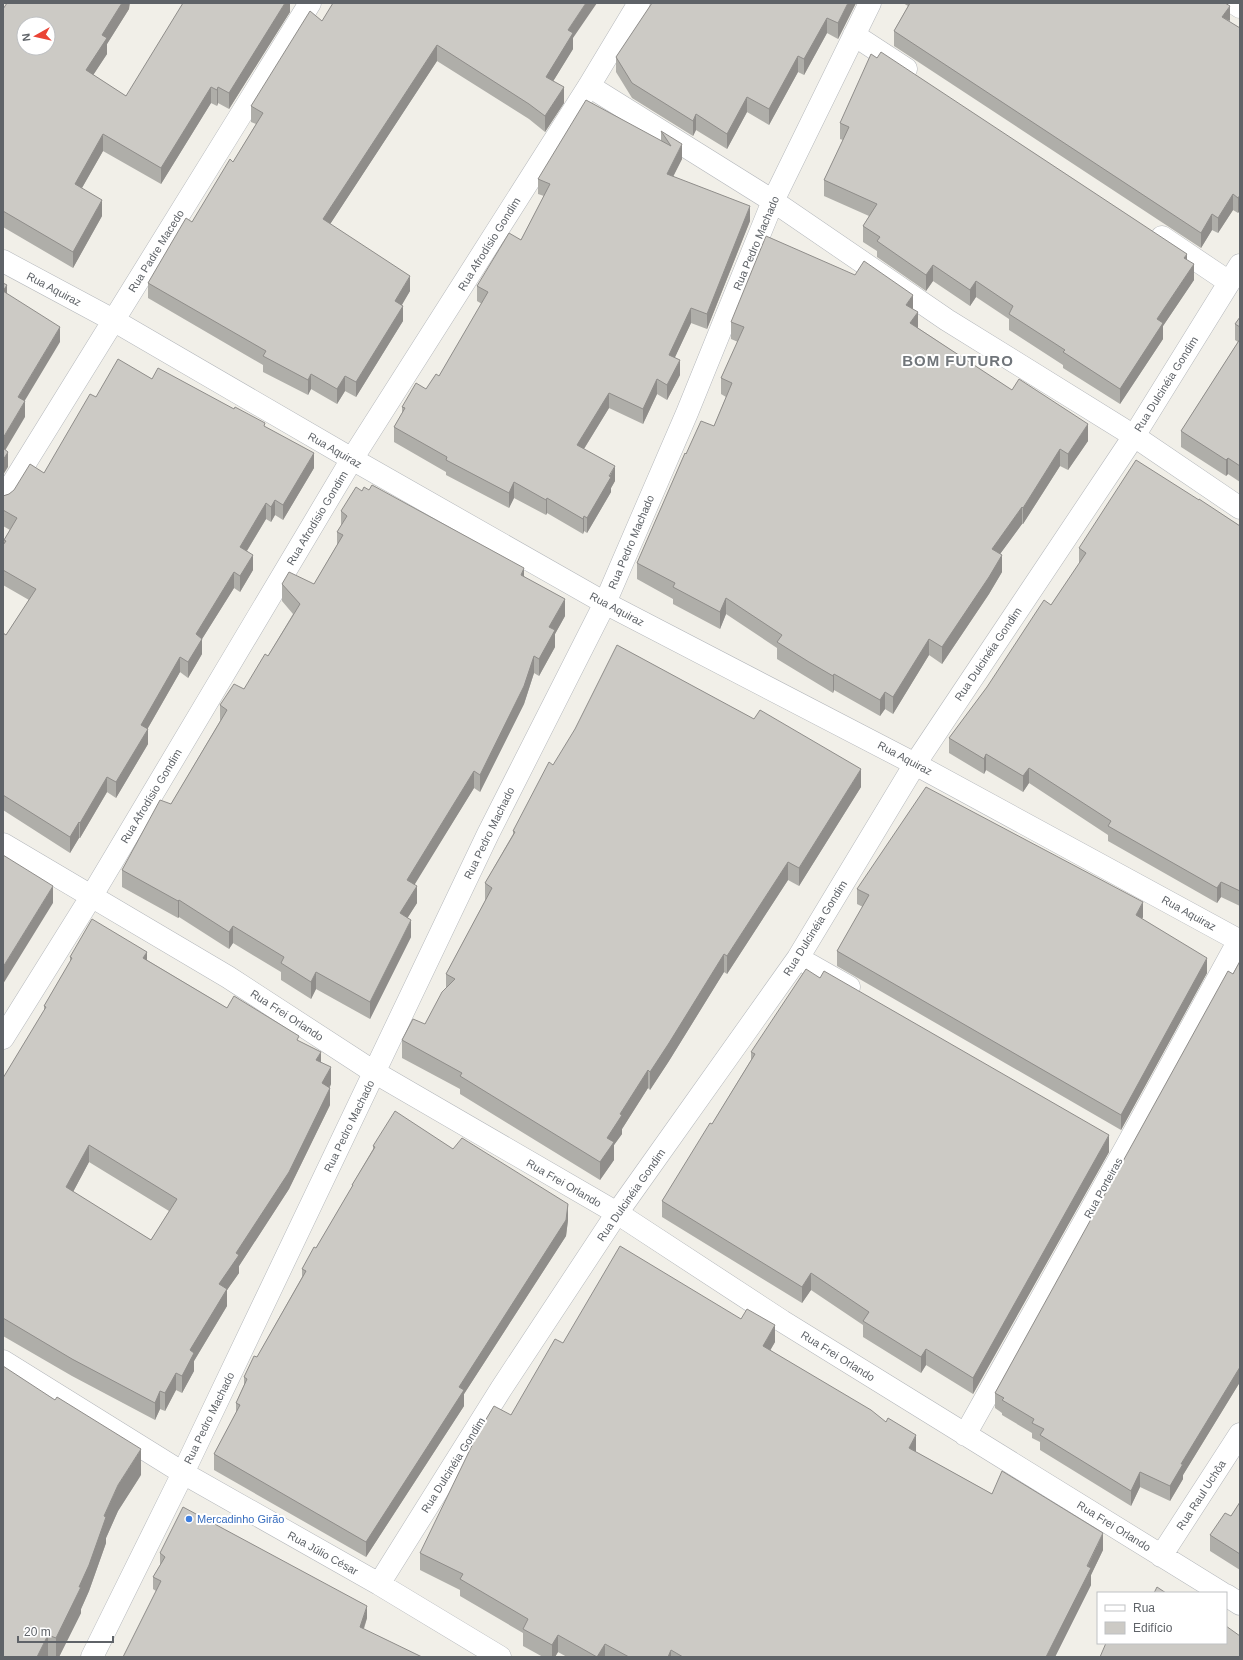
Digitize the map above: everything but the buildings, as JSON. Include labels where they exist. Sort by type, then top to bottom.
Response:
[{"type":"street","name":"Rua Padre Macedo","points":[[3,499],[310,3]]},
{"type":"street","name":"Rua Afrodísio Gondim","points":[[3,1038],[91,896],[352,459],[589,86],[639,3]]},
{"type":"street","name":"Rua Pedro Machado","points":[[92,1657],[183,1473],[488,834],[605,603],[687,413],[773,201],[870,3]]},
{"type":"street","points":[[1234,3],[1240,7]]},
{"type":"street","points":[[854,35],[920,78]]},
{"type":"street","points":[[589,86],[773,201],[947,320],[1134,436],[1240,508]]},
{"type":"street","points":[[1144,225],[1235,273]]},
{"type":"street","name":"Rua Aquiraz","points":[[3,261],[113,320],[352,459],[605,603],[915,764],[1239,941]]},
{"type":"street","name":"Rua Dulcinéia Gondim","points":[[379,1584],[501,1389],[617,1213],[798,958],[915,764],[1134,436],[1235,273]]},
{"type":"street","name":"Rua Frei Orlando","points":[[3,844],[228,977],[374,1072],[617,1213],[782,1321],[1220,1592]]},
{"type":"street","name":"Rua Porteiras","points":[[965,1435],[1119,1144],[1239,941]]},
{"type":"street","points":[[798,958],[866,998]]},
{"type":"street","name":"Rua Júlio César","points":[[3,1361],[183,1473],[379,1584],[500,1657]]},
{"type":"street","name":"Rua Raul Uchôa","points":[[1161,1556],[1240,1434]]},
{"type":"street","points":[[1227,1596],[1240,1604]]},
{"type":"place","name":"Mercadinho Girão","points":[[189,1519]]},
{"type":"district","name":"BOM FUTURO","points":[[958,360]]}]
